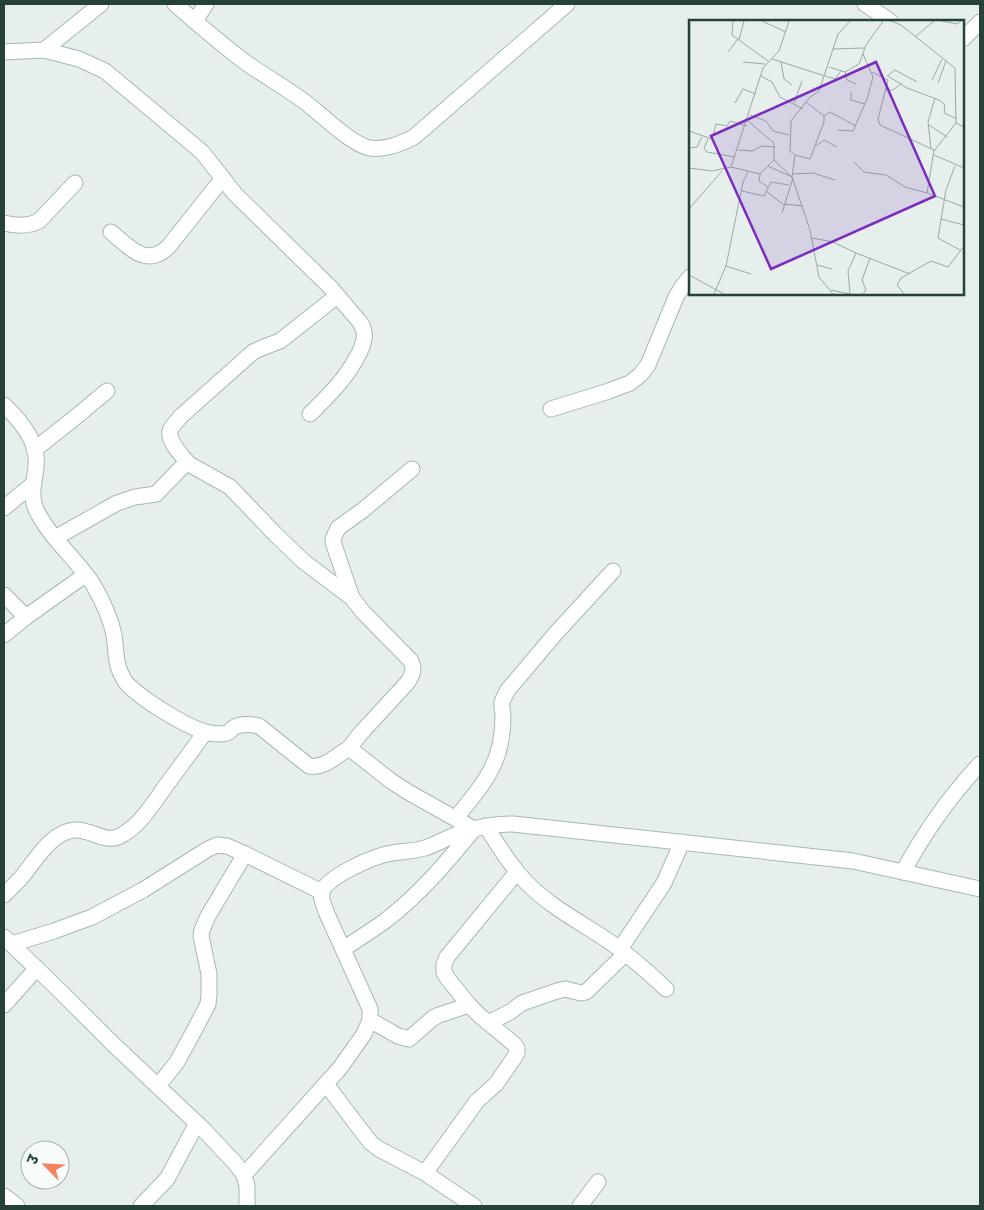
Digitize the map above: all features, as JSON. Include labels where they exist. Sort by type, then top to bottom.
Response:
[{"type":"street","points":[[44,50],[101,4]]},
{"type":"street","points":[[175,4],[215,40],[304,101],[355,142],[370,148],[398,145],[414,138],[567,4]]},
{"type":"street","points":[[195,21],[206,4]]},
{"type":"street","points":[[865,4],[889,20]]},
{"type":"street","points":[[964,38],[980,22]]},
{"type":"street","points":[[4,52],[44,50],[78,59],[105,71],[119,81],[202,152],[235,194],[360,321],[364,340],[351,368],[332,393],[310,414]]},
{"type":"street","points":[[111,232],[140,254],[145,256],[160,254],[170,246],[223,178]]},
{"type":"street","points":[[4,223],[22,226],[39,220],[75,182]]},
{"type":"street","points":[[551,410],[630,383],[640,375],[648,365],[679,292],[689,278]]},
{"type":"street","points":[[4,405],[31,440],[37,464],[33,484],[35,508],[55,538],[93,586],[111,623],[118,667],[122,678],[127,684],[143,698],[179,720],[205,732],[227,733],[235,727],[242,725],[251,724],[259,726],[309,766],[321,766],[349,748],[407,683],[412,676],[413,666],[352,598],[303,561],[230,487],[189,464],[172,443],[170,432],[180,418],[253,352],[280,341],[337,296]]},
{"type":"street","points":[[34,450],[107,391]]},
{"type":"street","points":[[55,538],[118,503],[135,497],[156,494],[181,467],[189,464]]},
{"type":"street","points":[[352,598],[334,545],[335,533],[338,528],[363,510],[412,469]]},
{"type":"street","points":[[4,508],[33,484]]},
{"type":"street","points":[[456,818],[483,784],[496,758],[502,731],[502,700],[556,632],[613,571]]},
{"type":"street","points":[[4,635],[26,617],[86,575]]},
{"type":"street","points":[[4,595],[26,617]]},
{"type":"street","points":[[4,895],[20,879],[43,849],[60,835],[76,829],[109,839],[116,838],[140,822],[205,732]]},
{"type":"street","points":[[349,748],[408,792],[456,818],[480,827],[527,883],[548,901],[623,951],[666,989]]},
{"type":"street","points":[[903,872],[916,848],[946,805],[980,764]]},
{"type":"street","points":[[244,1174],[340,1068],[364,1034],[370,1020],[370,1009],[327,914],[322,892],[334,878],[365,861],[405,850],[423,849],[459,833],[492,824],[513,824],[852,861],[980,889]]},
{"type":"street","points":[[343,950],[386,921],[440,871],[480,827]]},
{"type":"street","points":[[488,1023],[510,1012],[522,1003],[556,991],[565,989],[581,993],[586,992],[623,951],[664,883],[682,842]]},
{"type":"street","points":[[8,940],[54,931],[92,917],[143,890],[217,845],[227,846],[245,854],[322,892]]},
{"type":"street","points":[[158,1086],[177,1062],[208,1004],[210,974],[201,936],[202,930],[208,916],[245,854]]},
{"type":"street","points":[[425,1173],[477,1100],[496,1084],[517,1053],[517,1048],[514,1044],[469,1005],[444,973],[444,964],[447,957],[517,872]]},
{"type":"street","points":[[8,940],[112,1043],[197,1123],[235,1163],[244,1174],[247,1186],[247,1206]]},
{"type":"street","points":[[4,1005],[37,968]]},
{"type":"street","points":[[370,1020],[398,1036],[409,1039],[433,1018],[469,1005]]},
{"type":"street","points":[[326,1084],[371,1143],[425,1173],[474,1206]]},
{"type":"street","points":[[141,1206],[167,1179],[197,1123]]},
{"type":"street","points":[[580,1206],[598,1182]]},
{"type":"street","points":[[4,1196],[17,1206]]}]
